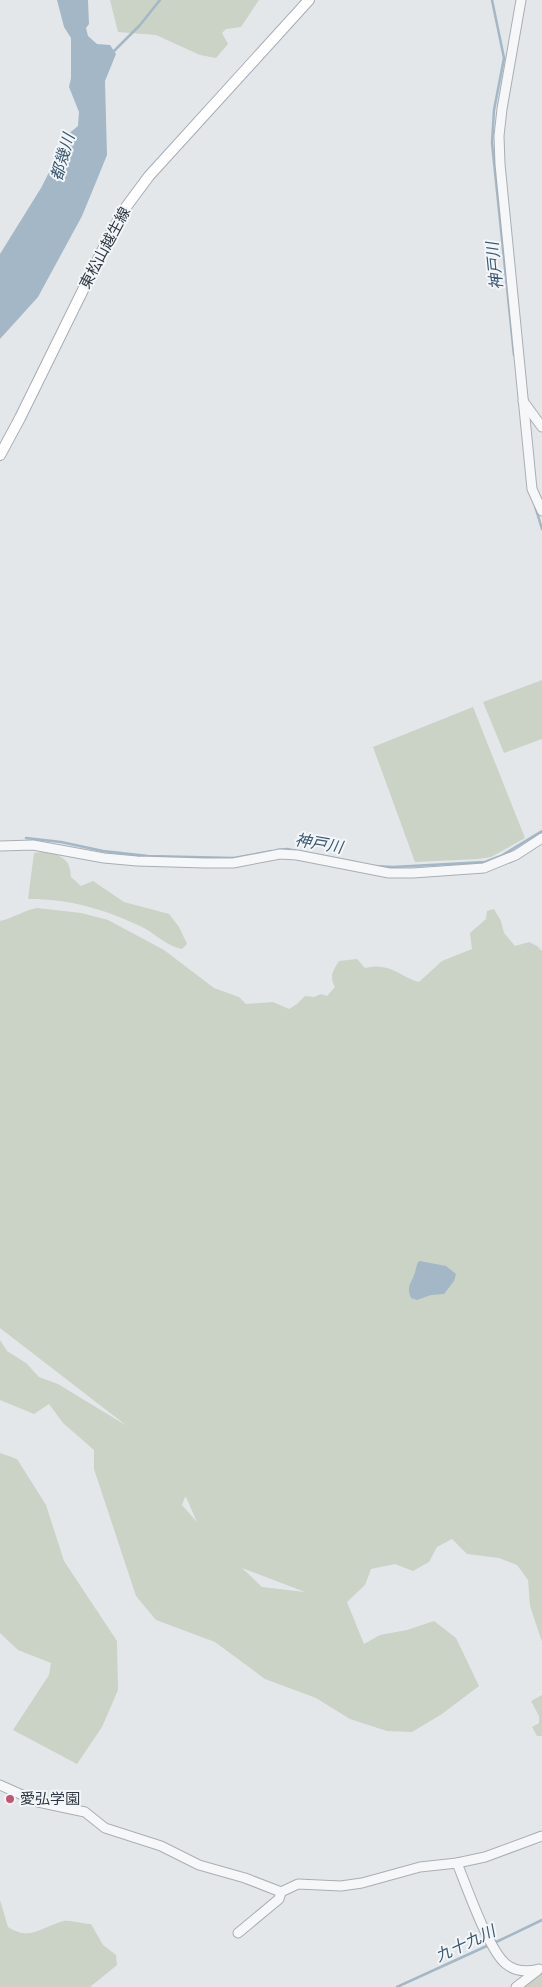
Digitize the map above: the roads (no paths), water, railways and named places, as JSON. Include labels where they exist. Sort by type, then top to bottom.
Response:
[{"type":"main road","name":"東松山越生線","points":[[0,455],[110,233],[126,207],[148,176],[309,0]]},
{"type":"street","points":[[520,0],[502,108],[499,136],[500,164],[532,488],[542,511]]},
{"type":"street","points":[[523,401],[542,427]]},
{"type":"street","points":[[0,846],[33,845],[104,858],[137,861],[233,863],[280,854],[297,855],[389,873],[413,873],[484,868],[516,855],[542,838]]},
{"type":"street","points":[[0,1785],[38,1802],[85,1812],[105,1828],[160,1846],[199,1865],[244,1878],[281,1892],[298,1884],[341,1886],[362,1883],[420,1867],[456,1863],[504,1851],[542,1836]]},
{"type":"street","points":[[456,1863],[489,1938],[505,1964],[515,1970],[529,1972],[541,1969]]},
{"type":"street","points":[[238,1933],[279,1899],[281,1892]]},
{"type":"street","points":[[516,1987],[541,1969]]},
{"type":"water","name":"都幾川","points":[[57,0],[88,0],[89,24],[86,28],[88,36],[97,44],[110,45],[116,54],[105,81],[107,155],[82,216],[38,297],[0,339],[0,254],[41,188],[63,145],[61,140],[78,126],[79,112],[69,87],[71,78],[71,38],[64,27]]},
{"type":"water","points":[[420,1261],[446,1266],[456,1274],[454,1281],[444,1294],[431,1295],[417,1300],[411,1298],[410,1286],[417,1264]]},
{"type":"waterway","points":[[113,52],[140,25],[160,0]]},
{"type":"waterway","name":"神戸川","points":[[492,0],[504,58],[494,110],[492,143],[514,355]]},
{"type":"waterway","name":"神戸川","points":[[535,506],[542,529]]},
{"type":"waterway","name":"神戸川","points":[[373,866],[393,867],[485,862],[501,856],[542,831]]},
{"type":"waterway","name":"神戸川","points":[[26,838],[61,842],[103,851],[148,856],[234,858],[272,851]]},
{"type":"waterway","name":"神戸川","points":[[277,850],[287,849],[355,862]]},
{"type":"waterway","name":"九十九川","points":[[494,1943],[542,1920]]},
{"type":"waterway","name":"九十九川","points":[[397,1987],[489,1945]]},
{"type":"place","name":"愛弘学園","points":[[10,1799]]}]
